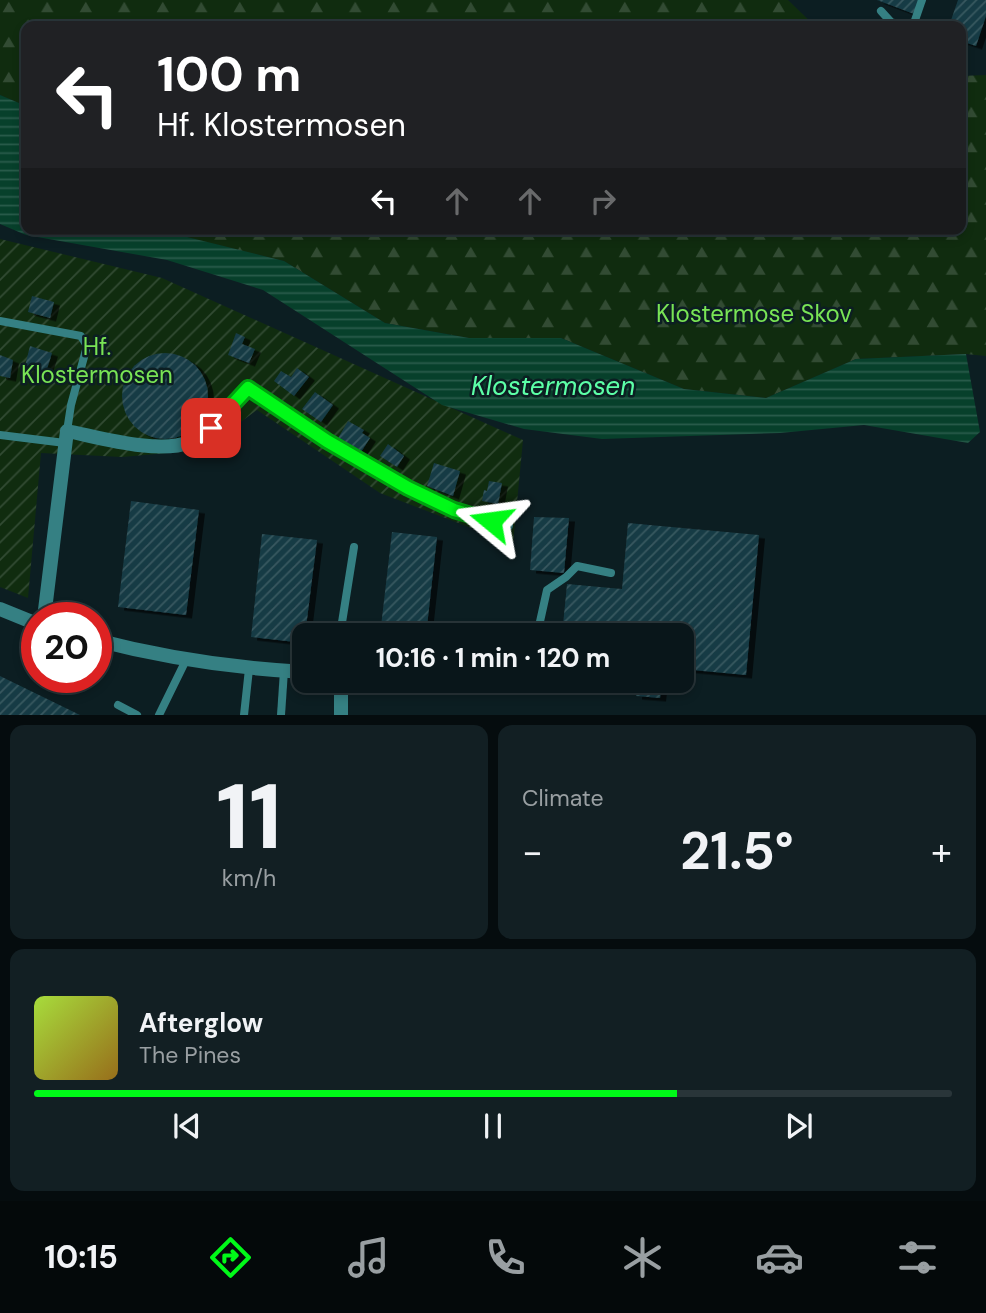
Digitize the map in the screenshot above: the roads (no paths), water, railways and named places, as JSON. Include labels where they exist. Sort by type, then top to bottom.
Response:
[{"type":"street","points":[[46,602],[66,437],[156,448],[188,443],[211,428],[248,388]]},
{"type":"street","points":[[0,609],[21,618]]},
{"type":"street","points":[[112,644],[186,660],[292,671]]},
{"type":"street","points":[[341,693],[341,715]]},
{"type":"lane","points":[[915,21],[922,0]]},
{"type":"lane","points":[[881,11],[890,21]]},
{"type":"lane","points":[[0,321],[81,336],[87,346],[71,405],[66,437],[0,435]]},
{"type":"lane","points":[[248,388],[327,441],[408,488],[454,510],[509,526]]},
{"type":"lane","points":[[342,623],[354,547]]},
{"type":"lane","points":[[540,623],[547,590],[566,578],[577,566],[611,573]]},
{"type":"lane","points":[[159,715],[186,660]]},
{"type":"lane","points":[[244,715],[249,668]]},
{"type":"lane","points":[[281,715],[284,671]]},
{"type":"lane","points":[[118,705],[137,715]]},
{"type":"water","name":"Klostermosen","points":[[0,95],[21,104],[21,233],[0,224]]},
{"type":"water","name":"Klostermosen","points":[[26,235],[182,235],[284,261],[385,323],[469,338],[561,338],[684,389],[766,398],[856,359],[966,354],[980,432],[968,443],[864,425],[780,433],[602,439],[524,429],[442,405],[263,290],[167,260]]},
{"type":"park label","name":"Klostermose Skov","points":[[754,313]]},
{"type":"park label","name":"Hf. Klostermosen","points":[[97,360]]}]
